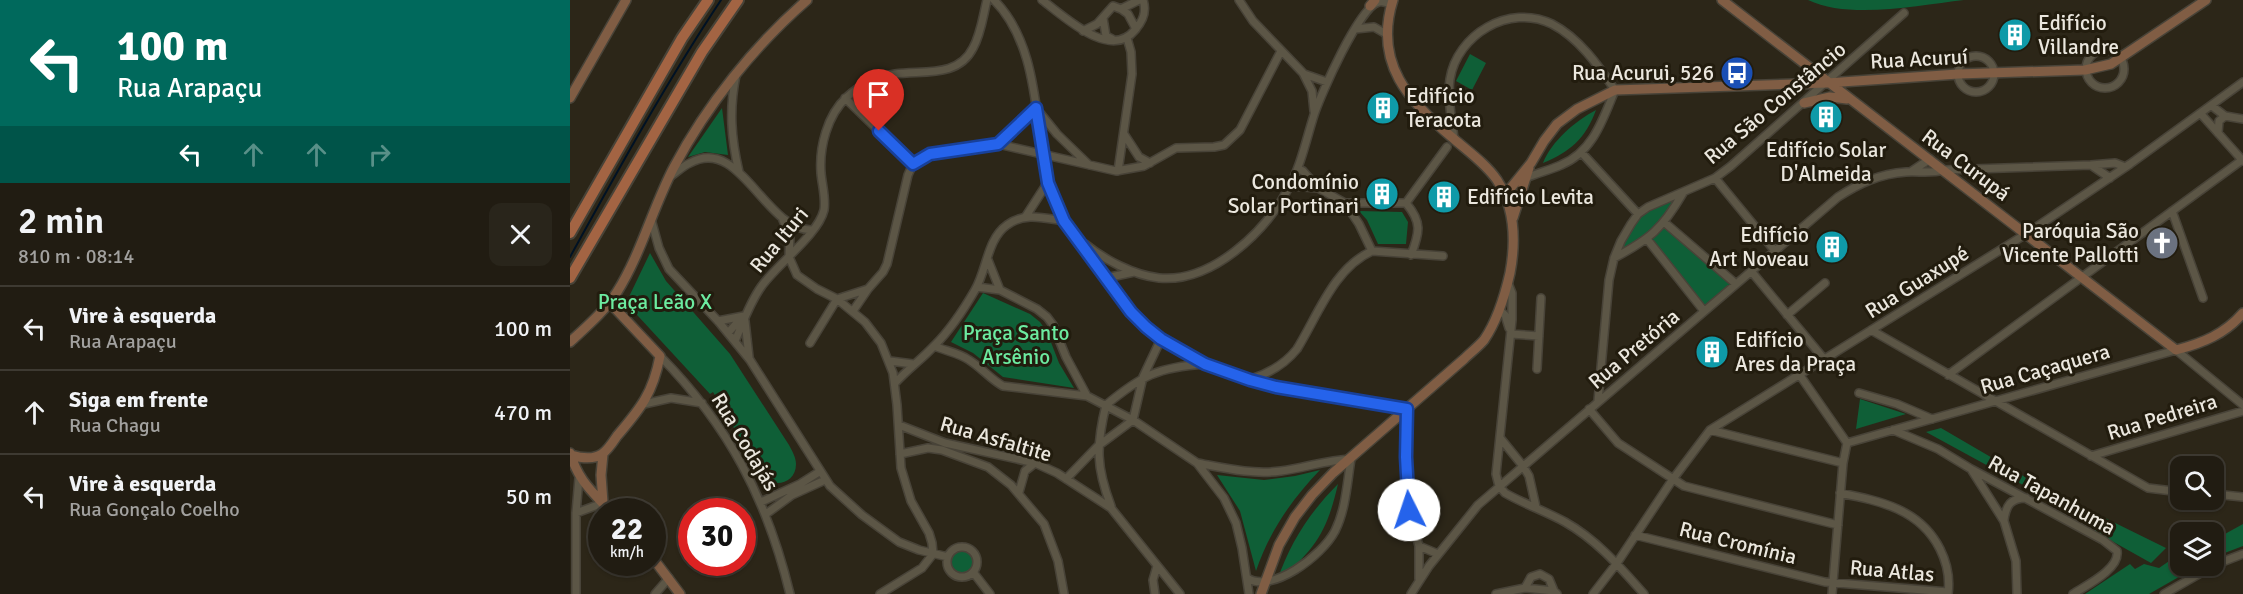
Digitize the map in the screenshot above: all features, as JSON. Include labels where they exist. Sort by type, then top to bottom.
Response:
[{"type":"main road","points":[[570,233],[682,38],[708,0]]},
{"type":"main road","points":[[570,278],[702,52],[738,0]]},
{"type":"street","points":[[570,98],[626,0]]},
{"type":"street","points":[[570,342],[609,302],[624,280],[669,178],[704,118],[736,75],[775,29],[807,0]]},
{"type":"street","name":"Rua Ituri","points":[[735,341],[765,281],[789,257],[824,210],[821,171],[825,136],[832,118],[845,98],[879,78],[895,74],[936,72],[958,66],[974,48],[987,0]]},
{"type":"street","points":[[994,0],[1009,19],[1021,43],[1036,108],[1048,183],[1064,221],[1131,312],[1161,339],[1205,364],[1250,380],[1276,387],[1407,409]]},
{"type":"street","points":[[1042,0],[1095,38],[1113,40],[1126,38],[1136,29],[1144,16],[1141,0],[1121,9]]},
{"type":"street","points":[[1239,0],[1246,13],[1303,73],[1312,91],[1314,115]]},
{"type":"street","name":"Rua Curupá","points":[[1722,0],[2081,276],[2243,405]]},
{"type":"street","name":"Rua Acuruí","points":[[1614,90],[2085,70],[2111,64],[2206,0]]},
{"type":"street","points":[[1078,239],[1105,257],[1134,272],[1157,278],[1172,278],[1206,269],[1245,243],[1255,235],[1276,209],[1290,186],[1298,169],[1314,115],[1327,82],[1373,3],[1381,1],[1393,3],[1388,35],[1395,72],[1403,90],[1450,143],[1486,167],[1505,195],[1512,219],[1512,248],[1508,283],[1499,310],[1484,340],[1312,495],[1294,517],[1279,545],[1264,593],[1251,585],[1245,574]]},
{"type":"street","points":[[1083,31],[1096,24],[1111,3],[1128,14],[1136,29]]},
{"type":"street","name":"Rua São Constâncio","points":[[1598,401],[1609,280],[1621,240],[1638,214],[1650,206],[1715,178],[1904,13]]},
{"type":"street","points":[[1103,15],[1104,31],[1106,36],[1113,40]]},
{"type":"street","points":[[1406,203],[1450,143],[1450,79],[1456,59],[1467,42],[1495,23],[1521,18],[1552,24],[1572,38],[1585,51],[1614,90]]},
{"type":"street","points":[[1356,29],[1374,27],[1388,35]]},
{"type":"street","points":[[1118,171],[1132,74],[1131,52],[1126,38]]},
{"type":"street","points":[[853,311],[868,289],[884,272],[902,195],[913,164],[930,154],[998,144],[1118,171],[1133,170],[1150,163],[1176,147],[1224,145],[1240,130],[1281,51]]},
{"type":"street","points":[[2098,51],[2111,51],[2121,58],[2123,64],[2122,77],[2119,82],[2108,88],[2101,88],[2090,82],[2085,70],[2089,58],[2098,51]]},
{"type":"street","points":[[1972,57],[1985,58],[1990,62],[1994,79],[1988,88],[1977,93],[1966,89],[1959,80],[1958,74],[1962,63],[1972,57]]},
{"type":"street","points":[[1303,73],[1327,82]]},
{"type":"street","points":[[736,75],[730,117],[739,172]]},
{"type":"street","name":"Rua Guaxupé","points":[[1593,594],[1710,430],[2026,234],[2125,168],[2243,82]]},
{"type":"street","points":[[1526,178],[1563,165],[1581,152],[1604,119],[1614,90]]},
{"type":"street","points":[[1505,195],[1557,124],[1577,109],[1614,90]]},
{"type":"street","points":[[845,98],[913,164]]},
{"type":"street","points":[[1803,103],[1830,98],[1850,99]]},
{"type":"street","points":[[2212,106],[2225,116],[2243,120]]},
{"type":"street","points":[[998,144],[1036,108]]},
{"type":"street","points":[[1036,108],[1057,134],[1091,166]]},
{"type":"street","points":[[1948,375],[2081,276],[2243,161],[2201,114]]},
{"type":"street","points":[[2218,133],[2219,121],[2225,116]]},
{"type":"street","points":[[1124,134],[1139,157],[1150,163]]},
{"type":"street","points":[[1581,152],[1638,214]]},
{"type":"street","points":[[669,178],[690,162],[700,159],[722,161],[739,172],[783,220],[799,229],[811,230]]},
{"type":"street","name":"Rua Pretória","points":[[1910,172],[1930,159]]},
{"type":"street","points":[[1512,219],[1530,163]]},
{"type":"street","name":"Rua Pretória","points":[[1416,590],[1438,554],[1463,521],[1499,486],[1838,197],[1859,184],[1876,177],[1910,172],[1928,174],[1944,170],[2115,163],[2125,168]]},
{"type":"street","points":[[2091,165],[2110,178]]},
{"type":"street","points":[[1298,169],[1303,171],[1318,188],[1345,203],[1359,224],[1372,251]]},
{"type":"street","points":[[1302,187],[1306,177]]},
{"type":"street","points":[[1715,178],[1775,251]]},
{"type":"street","points":[[1026,216],[1048,183]]},
{"type":"street","points":[[1290,186],[1318,188]]},
{"type":"street","points":[[1614,258],[1647,239],[1664,222],[1683,193]]},
{"type":"street","points":[[1345,203],[1406,203]]},
{"type":"street","points":[[1406,203],[1418,219],[1419,226],[1411,255]]},
{"type":"street","points":[[2172,211],[2203,298]]},
{"type":"street","points":[[895,383],[934,346],[962,311],[977,287],[998,233],[1011,221],[1026,216],[1064,221]]},
{"type":"street","points":[[651,218],[659,248],[669,269],[718,321],[750,360],[819,472],[836,494],[899,542],[948,557]]},
{"type":"street","points":[[783,220],[790,236],[789,257],[793,269],[803,281],[837,299],[853,311],[873,332],[890,361],[895,383],[901,468],[907,491],[929,533],[933,554],[922,568],[880,594]]},
{"type":"street","points":[[1664,222],[1736,284]]},
{"type":"street","points":[[1647,239],[1704,311]]},
{"type":"street","points":[[1250,380],[1264,375],[1298,349],[1343,272],[1353,262],[1372,251],[1443,256]]},
{"type":"street","points":[[988,260],[1000,291]]},
{"type":"street","points":[[1751,271],[1824,359]]},
{"type":"street","points":[[1106,278],[1134,272]]},
{"type":"street","points":[[1508,283],[1512,293],[1501,439],[1496,463],[1499,486],[1505,493],[1566,522],[1588,537],[1617,563],[1644,594]]},
{"type":"street","points":[[1787,315],[1825,283]]},
{"type":"street","points":[[977,287],[1000,291],[1037,309],[1047,317],[1087,396]]},
{"type":"street","points":[[810,343],[837,299],[868,289]]},
{"type":"street","points":[[1537,369],[1541,298]]},
{"type":"street","name":"Rua Codajás","points":[[609,302],[702,403],[729,441],[762,502],[781,557],[790,594]]},
{"type":"street","points":[[1499,310],[1507,319],[1510,334]]},
{"type":"street","name":"Rua Caçaquera","points":[[1847,443],[2213,338],[2227,329],[2243,313]]},
{"type":"street","points":[[718,321],[746,315],[750,360]]},
{"type":"street","name":"Rua Ituri","points":[[728,333],[746,315]]},
{"type":"street","points":[[1870,330],[2148,488],[2170,491]]},
{"type":"street","points":[[1510,334],[1539,336]]},
{"type":"street","points":[[1066,479],[1098,446],[1133,420],[1143,377],[1161,339]]},
{"type":"street","points":[[934,346],[973,362],[993,381],[1003,386],[1087,396],[1133,420],[1197,463],[1224,498],[1236,523],[1249,594]]},
{"type":"street","points":[[570,454],[591,458],[603,454],[644,404],[652,388],[660,356]]},
{"type":"street","points":[[890,361],[913,364]]},
{"type":"street","points":[[1112,508],[1104,488],[1098,446],[1106,405],[1143,377],[1178,366],[1205,364]]},
{"type":"street","points":[[1799,374],[1847,443],[1840,493],[1832,594]]},
{"type":"street","points":[[1859,393],[1897,404],[1932,419]]},
{"type":"street","points":[[644,404],[671,398],[702,403]]},
{"type":"street","points":[[1407,409],[1406,457],[1409,510],[1419,546],[1416,590]]},
{"type":"street","points":[[1589,409],[1617,443],[1684,486],[1838,525]]},
{"type":"street","name":"Rua Pedreira","points":[[2091,456],[2243,411]]},
{"type":"street","name":"Rua Asfaltite","points":[[898,425],[945,443],[1035,463],[1066,479],[1112,508],[1180,594]]},
{"type":"street","points":[[1710,430],[1843,463]]},
{"type":"street","name":"Rua Tapanhuma","points":[[1893,430],[1938,449],[2113,546],[2118,558],[2113,567],[2073,594]]},
{"type":"street","points":[[1501,439],[1529,476],[1536,507]]},
{"type":"street","name":"Rua Asfaltite","points":[[900,454],[928,448],[942,450],[988,467]]},
{"type":"street","points":[[570,454],[579,478],[597,498]]},
{"type":"street","points":[[603,454],[601,475],[603,498]]},
{"type":"street","points":[[994,454],[988,467],[1019,492],[1044,524],[1058,561],[1064,594]]},
{"type":"street","points":[[1197,463],[1266,472],[1281,471],[1327,460],[1351,459]]},
{"type":"street","points":[[1295,579],[1315,561],[1335,530],[1346,496],[1351,459]]},
{"type":"street","points":[[1019,492],[1025,471],[1035,463]]},
{"type":"street","points":[[1971,469],[2004,521],[2016,561],[2017,594]]},
{"type":"street","points":[[762,502],[819,472]]},
{"type":"street","points":[[576,594],[576,513],[579,478]]},
{"type":"street","points":[[766,514],[792,495],[825,480]]},
{"type":"street","points":[[1840,493],[1883,502],[1918,520],[1932,535],[1942,553],[1948,576],[1948,593]]},
{"type":"street","points":[[2224,495],[2243,497]]},
{"type":"street","points":[[2004,521],[2006,507],[2010,502],[2026,498]]},
{"type":"street","points":[[576,513],[588,509]]},
{"type":"street","name":"Rua Cromínia","points":[[1635,535],[1833,583]]},
{"type":"street","points":[[1419,546],[1438,554]]},
{"type":"street","points":[[955,549],[970,550],[976,558],[973,572],[964,577],[956,576],[947,566],[948,557],[955,549]]},
{"type":"street","points":[[2224,561],[2243,554]]},
{"type":"street","points":[[1155,594],[1153,580],[1157,566]]},
{"type":"street","points":[[973,572],[990,594]]},
{"type":"street","points":[[666,574],[680,594]]},
{"type":"street","points":[[1496,594],[1525,588],[1541,592],[1555,592],[1550,579],[1540,574],[1530,577],[1525,588]]},
{"type":"street","points":[[2164,594],[2195,576]]},
{"type":"street","points":[[655,594],[669,578]]},
{"type":"street","name":"Rua Atlas","points":[[1833,583],[1948,593]]},
{"type":"green space","points":[[1808,0],[1964,0],[1864,10],[1825,6]]},
{"type":"green space","points":[[1470,54],[1486,63],[1472,90],[1456,81]]},
{"type":"green space","points":[[722,108],[728,155],[705,152],[688,157]]},
{"type":"green space","points":[[1596,110],[1587,129],[1576,143],[1543,163],[1552,147],[1565,133]]},
{"type":"green space","points":[[1680,195],[1651,235],[1615,256],[1622,241],[1643,212]]},
{"type":"green space","points":[[1359,211],[1402,212],[1408,222],[1406,244],[1378,244],[1367,220]]},
{"type":"green space","points":[[1664,224],[1733,284],[1704,308],[1648,240]]},
{"type":"green space","name":"Praça Leão X","points":[[650,253],[666,281],[730,354],[789,445],[795,456],[796,464],[793,476],[784,482],[774,483],[763,478],[713,392],[710,394],[626,303]]},
{"type":"green space","name":"Praça Santo Arsênio","points":[[983,293],[1030,314],[1040,322],[1047,332],[1059,363],[1074,388],[1003,377],[973,353],[951,342]]},
{"type":"green space","points":[[1860,399],[1906,414],[1856,429]]},
{"type":"green space","points":[[1941,428],[2095,518],[2099,519],[2101,516],[2166,548],[2151,563],[2094,531],[2096,525],[1926,432]]},
{"type":"green space","points":[[1320,470],[1282,517],[1256,571],[1240,511],[1217,475],[1264,480]]},
{"type":"green space","points":[[1338,484],[1329,515],[1318,539],[1301,560],[1277,581],[1302,529],[1318,506]]},
{"type":"green space","points":[[2243,524],[2243,546],[2224,553],[2224,534]]},
{"type":"green space","points":[[962,550],[971,553],[974,562],[971,571],[962,574],[953,571],[950,562],[953,553]]},
{"type":"green space","points":[[2170,560],[2170,576],[2180,576],[2149,594],[2085,594],[2130,564],[2135,569],[2144,564],[2159,568]]},
{"type":"waterway","points":[[570,257],[624,159],[721,0]]},
{"type":"place","name":"Edifício Villandre","points":[[2015,35]]},
{"type":"place","name":"Rua Acurui, 526","points":[[1737,73]]},
{"type":"place","name":"Edifício Teracota","points":[[1383,108]]},
{"type":"place","name":"Edifício Solar D'Almeida","points":[[1826,117]]},
{"type":"place","name":"Condomínio Solar Portinari","points":[[1382,194]]},
{"type":"place","name":"Edifício Levita","points":[[1444,197]]},
{"type":"place","name":"Paróquia São Vicente Pallotti","points":[[2162,243]]},
{"type":"place","name":"Edifício Art Noveau","points":[[1832,247]]},
{"type":"place","name":"Edifício Ares da Praça","points":[[1712,352]]},
{"type":"route","points":[[879,131],[913,164],[930,154],[998,144],[1036,108],[1048,183],[1064,221],[1131,312],[1161,339],[1205,364],[1250,380],[1276,387],[1407,409],[1406,457],[1409,510]]}]
